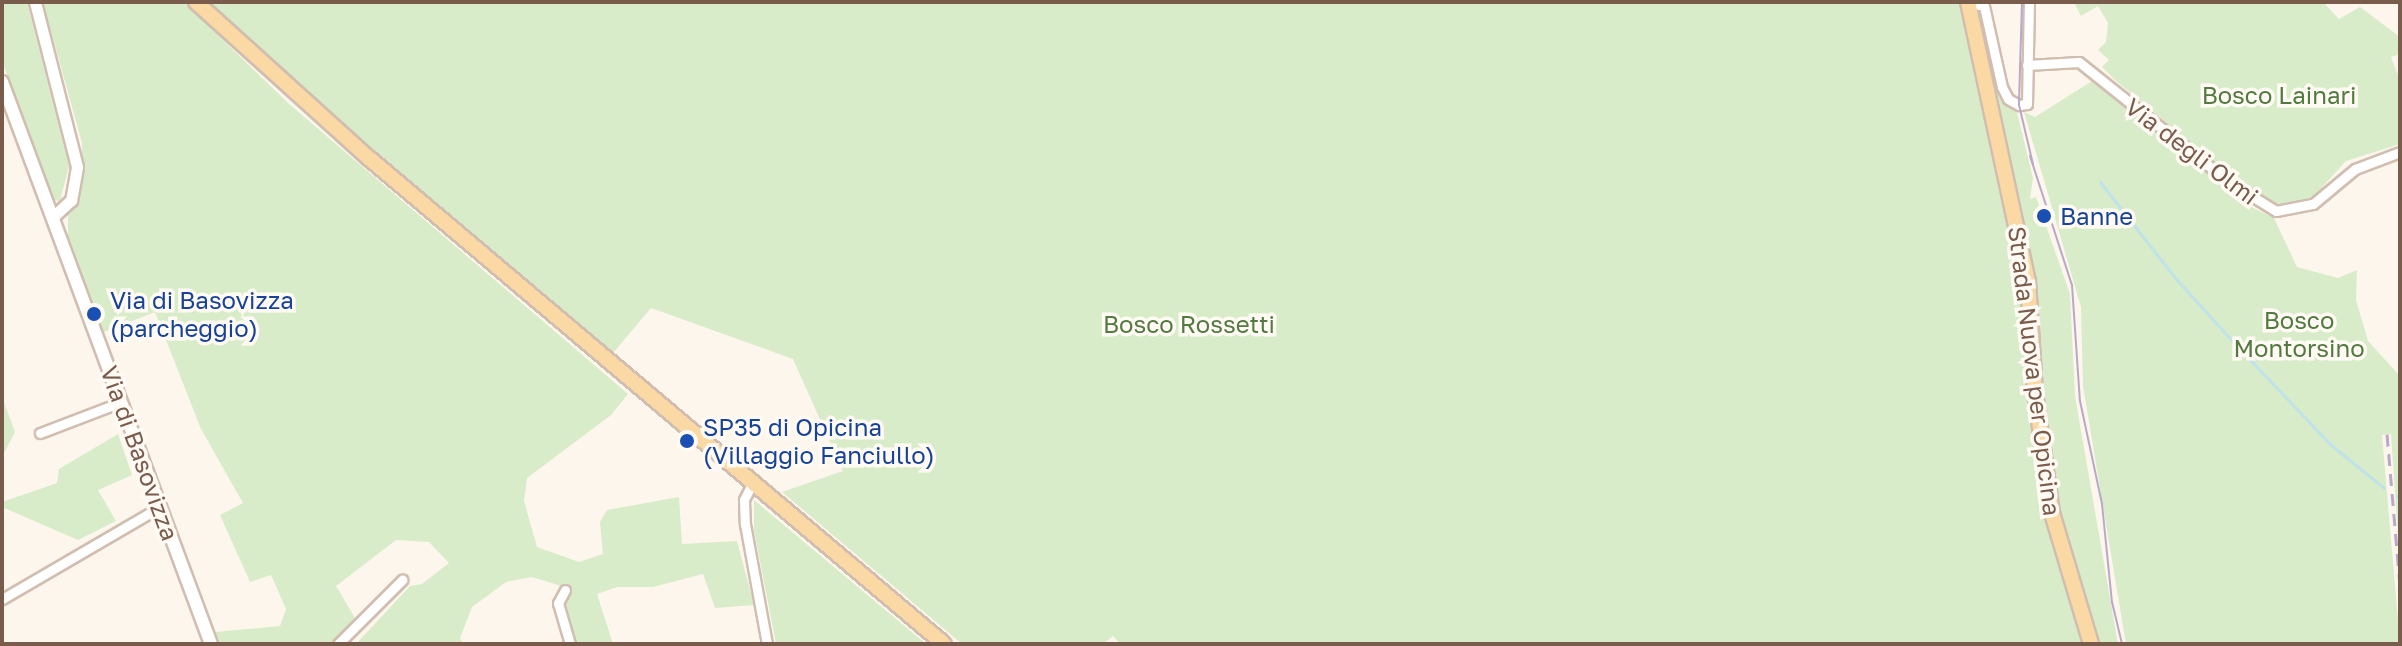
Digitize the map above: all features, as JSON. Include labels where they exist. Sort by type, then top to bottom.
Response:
[{"type":"main road","points":[[196,2],[336,130],[944,644]]},
{"type":"main road","name":"Strada Nuova per Opicina","points":[[1968,3],[2028,281],[2035,392],[2052,513],[2091,644]]},
{"type":"main road","name":"Via di Basovizza","points":[[2,82],[211,644]]},
{"type":"street","points":[[35,2],[77,167],[71,200],[53,217]]},
{"type":"street","points":[[1968,3],[1984,6],[2002,87],[2012,103],[2027,104],[2029,2]]},
{"type":"street","name":"Via degli Olmi","points":[[2027,65],[2079,62],[2229,182],[2276,211],[2313,204],[2355,169],[2400,152]]},
{"type":"street","points":[[40,433],[121,402]]},
{"type":"street","points":[[753,482],[744,500],[745,524],[767,644]]},
{"type":"street","points":[[2,599],[160,507]]},
{"type":"street","points":[[338,644],[402,580]]},
{"type":"street","points":[[565,590],[558,603],[570,644]]},
{"type":"green space","points":[[2,2],[27,2],[69,166],[60,201],[53,200],[2,61]]},
{"type":"green space","points":[[43,2],[184,2],[288,103],[628,394],[611,415],[527,478],[524,501],[537,547],[579,562],[603,554],[600,522],[607,510],[679,497],[682,544],[737,541],[754,605],[715,608],[703,574],[653,587],[617,587],[597,594],[613,644],[577,644],[564,611],[571,589],[532,577],[506,582],[472,607],[460,638],[463,644],[356,644],[410,586],[422,584],[449,563],[429,542],[396,540],[336,586],[355,618],[330,644],[220,644],[215,632],[280,626],[286,609],[271,575],[250,582],[220,515],[243,503],[201,429],[155,312],[104,332],[68,239],[68,215],[81,195],[82,143]]},
{"type":"green space","name":"Bosco Rossetti","points":[[209,2],[1960,2],[2023,290],[2048,520],[2084,644],[1120,644],[1113,636],[1103,644],[962,644],[782,492],[843,471],[793,359],[651,308],[613,353],[292,80]]},
{"type":"green space","name":"Bosco Lainari","points":[[2074,2],[2323,2],[2339,19],[2360,7],[2400,37],[2400,54],[2391,57],[2400,80],[2400,144],[2346,161],[2315,195],[2290,206],[2271,202],[2243,186],[2102,67],[2109,60],[2098,50],[2106,42],[2108,23],[2098,6],[2081,16]]},
{"type":"green space","points":[[1978,8],[1998,90],[2006,106],[2017,112],[2033,178],[2030,199],[2036,197],[2070,294],[2075,396],[2118,644],[2100,644],[2062,523],[2047,442],[2031,265]]},
{"type":"green space","name":"Bosco Montorsino","points":[[2092,81],[2243,203],[2274,218],[2297,267],[2338,278],[2357,270],[2356,300],[2368,341],[2400,376],[2400,565],[2391,434],[2382,435],[2400,644],[2126,644],[2083,386],[2081,307],[2024,112],[2035,117]]},
{"type":"green space","points":[[2,397],[15,432],[2,457]]},
{"type":"green space","points":[[118,434],[132,475],[98,490],[116,521],[78,540],[2,507],[2,502],[57,483],[59,469]]},
{"type":"green space","points":[[754,500],[926,644],[776,644],[754,530]]},
{"type":"waterway","points":[[2100,182],[2176,279],[2236,345],[2331,445],[2384,488]]},
{"type":"tram line","points":[[2022,2],[2019,105],[2033,164]]},
{"type":"tram line","points":[[2030,156],[2072,285],[2080,401],[2102,504],[2112,602],[2122,644]]},
{"type":"railway","points":[[2387,434],[2400,585]]},
{"type":"place","name":"Banne","points":[[2044,216]]},
{"type":"place","name":"Via di Basovizza (parcheggio)","points":[[94,314]]},
{"type":"place","name":"SP35 di Opicina (Villaggio Fanciullo)","points":[[687,441]]}]
